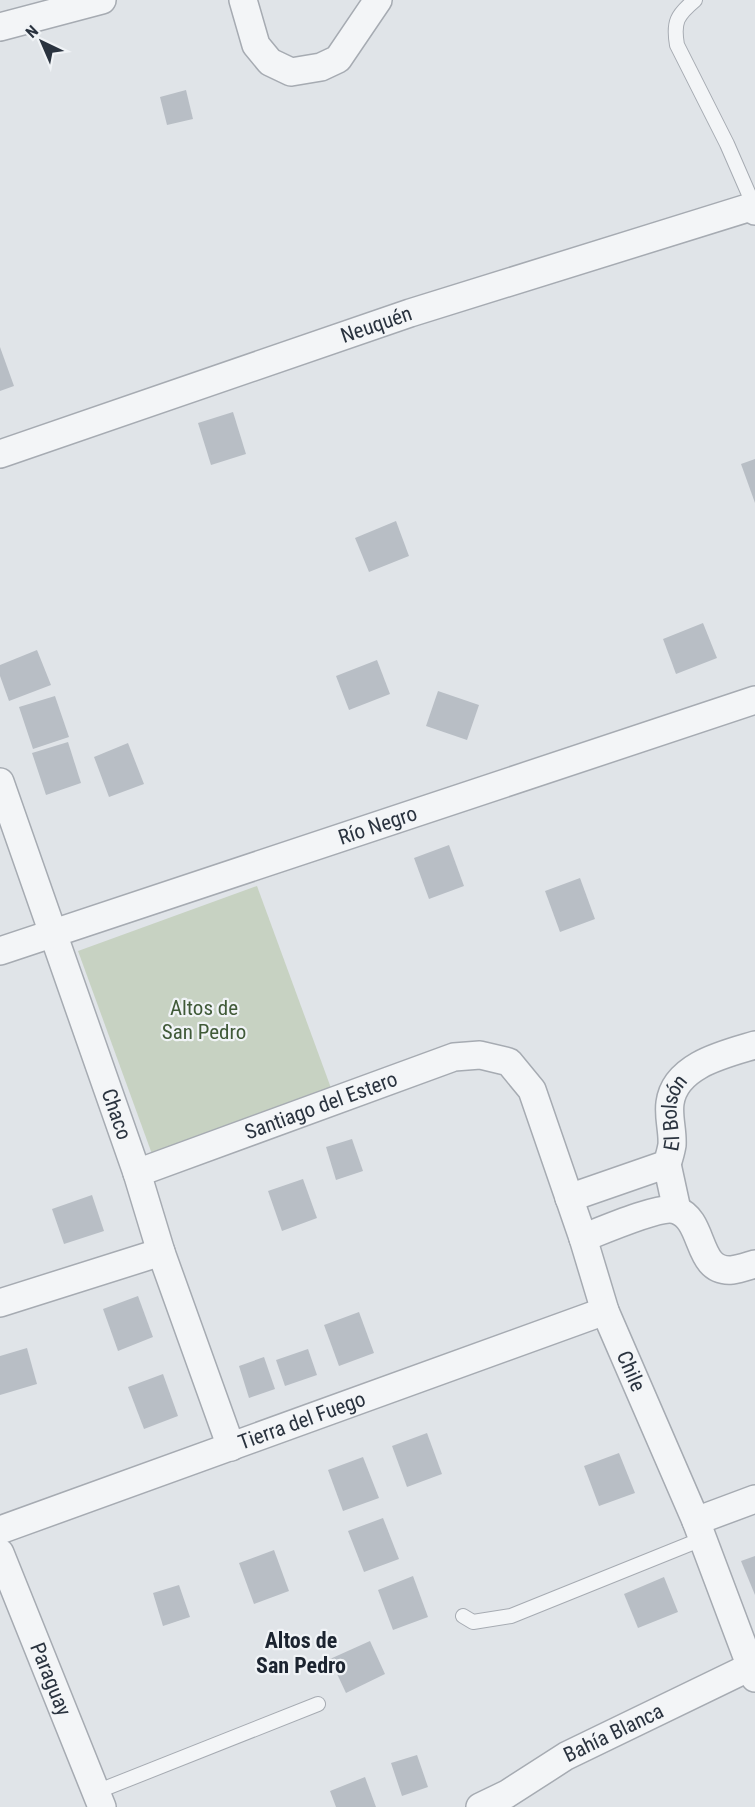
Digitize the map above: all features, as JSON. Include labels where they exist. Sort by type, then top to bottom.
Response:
[{"type":"street","points":[[0,27],[102,0]]},
{"type":"street","points":[[243,0],[256,45],[270,63],[291,72],[321,67],[338,59],[378,0]]},
{"type":"street","name":"Neuquén","points":[[0,454],[410,313],[754,209]]},
{"type":"street","name":"Río Negro","points":[[0,951],[755,700]]},
{"type":"street","name":"Chaco","points":[[0,782],[137,1173],[161,1252],[231,1448]]},
{"type":"street","name":"El Bolsón","points":[[569,1198],[667,1164],[672,1147],[670,1102],[676,1088],[694,1067],[724,1054],[755,1045]]},
{"type":"street","name":"Santiago del Estero","points":[[137,1173],[454,1057],[480,1055],[509,1062]]},
{"type":"street","name":"Chile","points":[[509,1062],[532,1090],[584,1238],[605,1311],[699,1530],[753,1672]]},
{"type":"street","points":[[667,1164],[677,1210],[693,1223],[707,1260],[717,1267],[731,1270],[755,1264]]},
{"type":"street","points":[[584,1238],[662,1210],[677,1210]]},
{"type":"street","points":[[0,1304],[161,1252]]},
{"type":"street","name":"Tierra del Fuego","points":[[0,1530],[605,1311]]},
{"type":"street","points":[[699,1530],[755,1499]]},
{"type":"street","name":"Paraguay","points":[[0,1552],[99,1799]]},
{"type":"street","name":"Bahía Blanca","points":[[480,1807],[507,1794],[566,1756],[753,1672]]},
{"type":"lane","points":[[694,0],[682,11],[674,29],[677,45],[727,144],[754,209]]},
{"type":"lane","points":[[463,1616],[473,1622],[511,1616],[699,1530]]},
{"type":"lane","points":[[99,1799],[318,1704]]},
{"type":"green space","name":"Altos de San Pedro","points":[[257,886],[331,1088],[152,1154],[78,951]]},
{"type":"building","points":[[186,90],[193,119],[167,125],[160,97]]},
{"type":"building","points":[[0,347],[14,386],[0,391]]},
{"type":"building","points":[[233,412],[246,454],[211,465],[198,423]]},
{"type":"building","points":[[755,459],[755,503],[741,464]]},
{"type":"building","points":[[396,521],[409,556],[369,572],[355,538]]},
{"type":"building","points":[[703,623],[717,658],[676,674],[663,639]]},
{"type":"building","points":[[37,650],[51,685],[9,701],[0,676],[0,665]]},
{"type":"building","points":[[377,660],[390,694],[349,710],[336,676]]},
{"type":"building","points":[[438,691],[479,705],[467,740],[426,726]]},
{"type":"building","points":[[55,696],[69,737],[33,749],[19,707]]},
{"type":"building","points":[[68,742],[81,783],[46,795],[32,753]]},
{"type":"building","points":[[128,743],[144,784],[109,797],[94,757]]},
{"type":"building","points":[[449,845],[464,886],[429,899],[414,858]]},
{"type":"building","points":[[580,878],[595,919],[560,932],[545,891]]},
{"type":"building","points":[[352,1139],[363,1171],[336,1180],[326,1147]]},
{"type":"building","points":[[303,1179],[317,1218],[282,1231],[268,1191]]},
{"type":"building","points":[[92,1195],[104,1231],[64,1244],[52,1209]]},
{"type":"building","points":[[138,1296],[153,1337],[118,1351],[103,1309]]},
{"type":"building","points":[[359,1312],[374,1353],[339,1366],[324,1325]]},
{"type":"building","points":[[27,1348],[37,1384],[0,1395],[0,1356]]},
{"type":"building","points":[[308,1349],[317,1375],[285,1386],[276,1360]]},
{"type":"building","points":[[264,1357],[275,1389],[249,1398],[239,1366]]},
{"type":"building","points":[[163,1374],[178,1416],[144,1429],[128,1387]]},
{"type":"building","points":[[427,1433],[442,1474],[407,1487],[392,1446]]},
{"type":"building","points":[[619,1453],[635,1493],[599,1506],[584,1466]]},
{"type":"building","points":[[363,1457],[379,1498],[343,1511],[328,1470]]},
{"type":"building","points":[[383,1518],[399,1559],[364,1572],[348,1531]]},
{"type":"building","points":[[274,1550],[289,1591],[254,1604],[239,1563]]},
{"type":"building","points":[[755,1556],[755,1595],[741,1561]]},
{"type":"building","points":[[413,1576],[428,1617],[393,1630],[378,1590]]},
{"type":"building","points":[[664,1577],[678,1612],[638,1628],[624,1594]]},
{"type":"building","points":[[179,1585],[190,1617],[163,1626],[153,1593]]},
{"type":"building","points":[[370,1641],[385,1674],[346,1693],[330,1659]]},
{"type":"building","points":[[417,1755],[428,1787],[402,1796],[391,1763]]},
{"type":"building","points":[[365,1777],[376,1807],[336,1807],[330,1791]]},
{"type":"district","name":"Altos de San Pedro","points":[[301,1652]]}]
